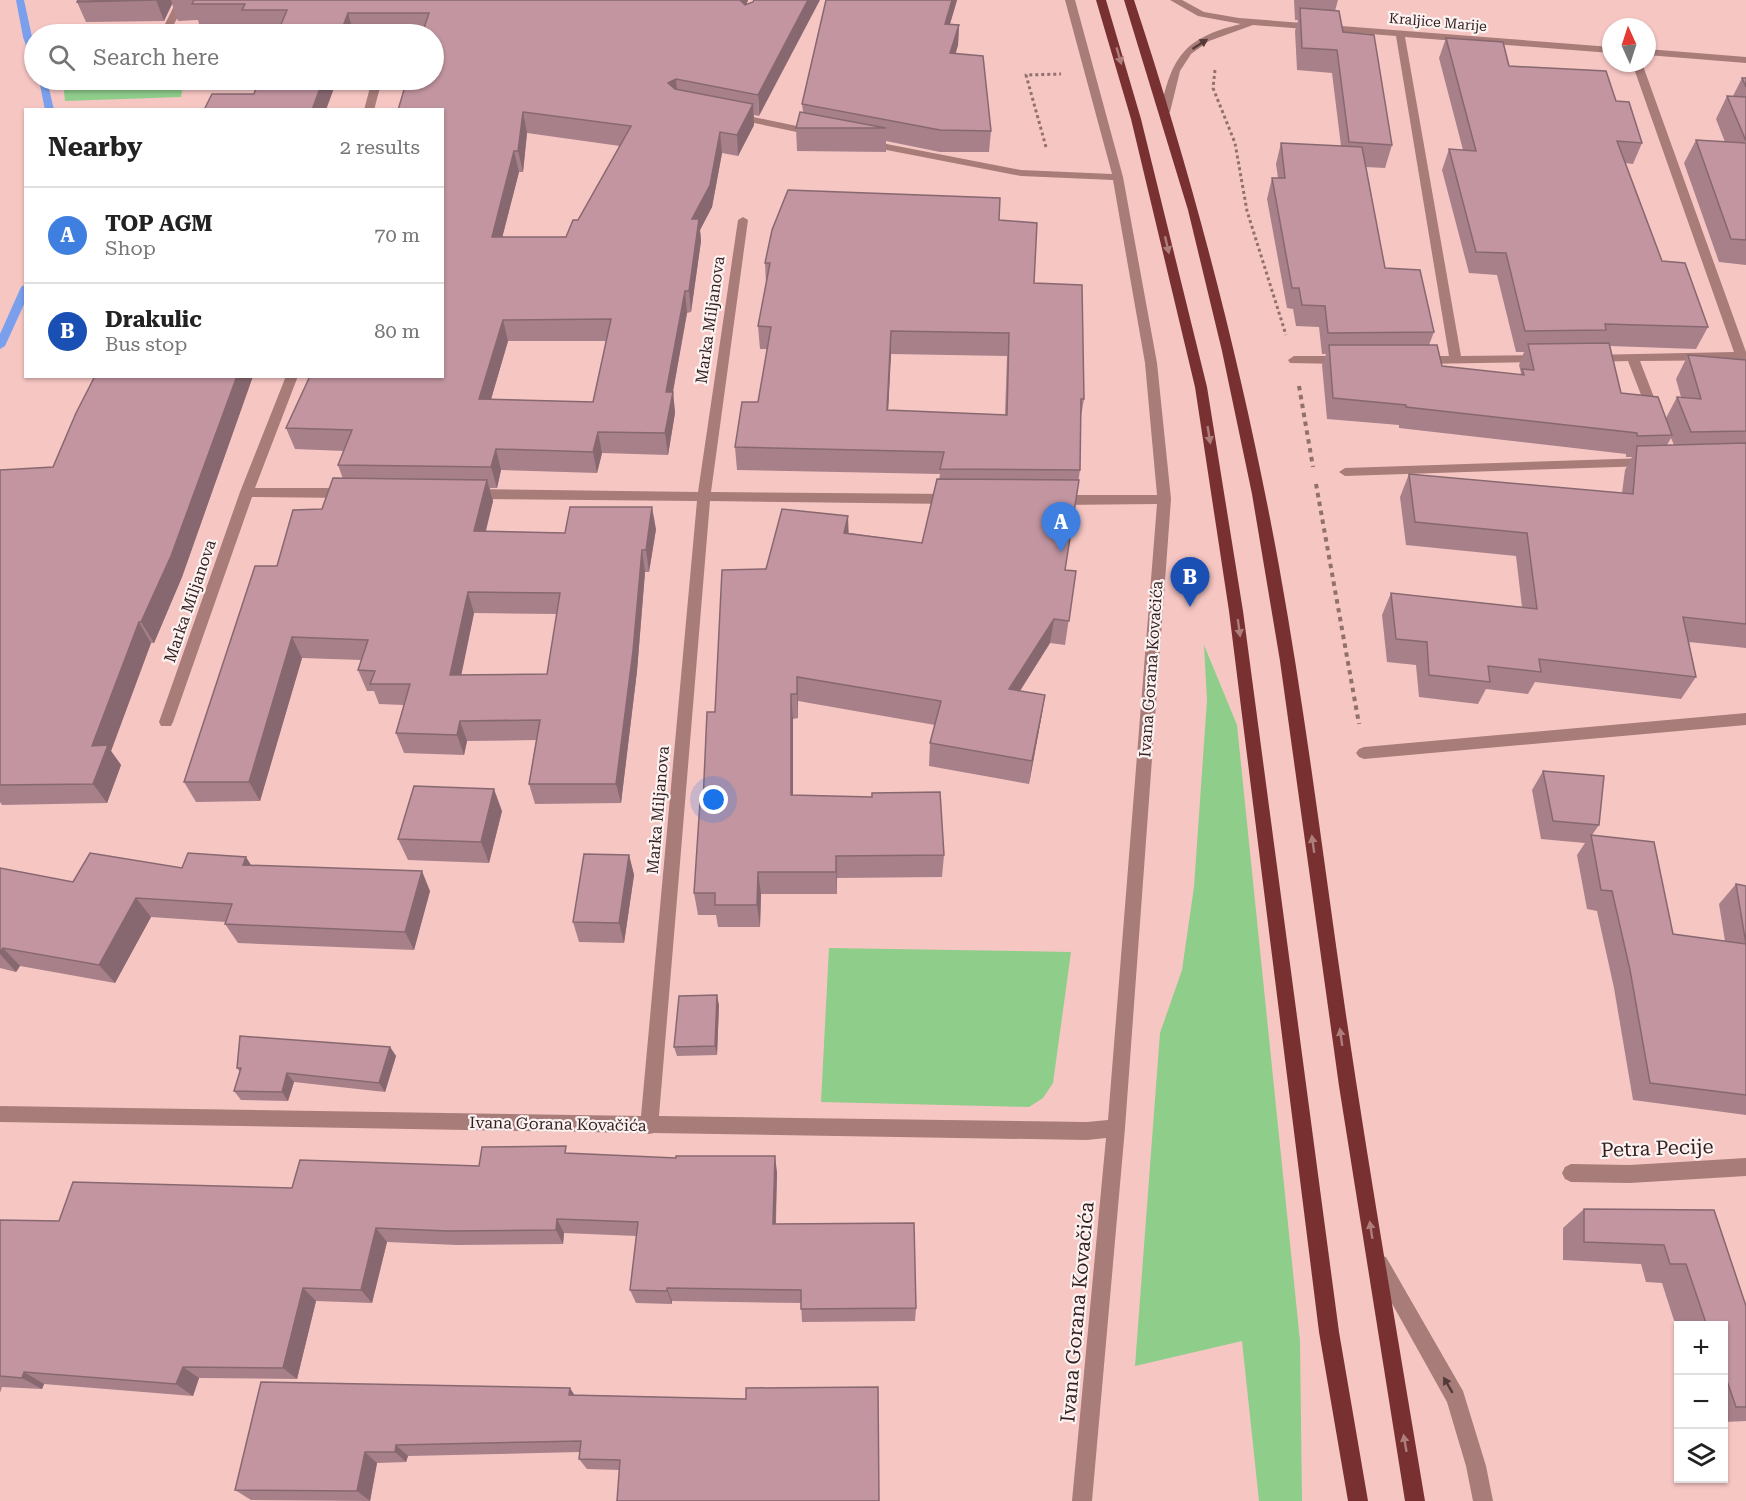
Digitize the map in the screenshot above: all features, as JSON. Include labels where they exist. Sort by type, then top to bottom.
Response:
[{"type":"main road","points":[[1101,0],[1136,119],[1201,387],[1238,623],[1329,1332],[1358,1501]]},
{"type":"main road","points":[[1129,0],[1165,112],[1210,276],[1235,380],[1272,568],[1375,1257],[1415,1501]]},
{"type":"street","points":[[170,24],[182,0]]},
{"type":"street","name":"Ivana Gorana Kovačića","points":[[1070,0],[1118,177],[1151,363],[1164,499],[1116,1128],[1082,1501]]},
{"type":"street","points":[[1175,0],[1201,14],[1239,21],[1263,22]]},
{"type":"street","points":[[1165,112],[1175,71],[1189,52],[1201,42],[1227,30],[1263,22]]},
{"type":"street","name":"Kraljice Marije","points":[[1263,22],[1602,49]]},
{"type":"street","points":[[1400,33],[1456,360]]},
{"type":"street","points":[[1656,53],[1746,60]]},
{"type":"street","points":[[1586,358],[1743,356],[1640,72]]},
{"type":"street","points":[[370,108],[374,90]]},
{"type":"street","points":[[725,114],[830,135]]},
{"type":"street","points":[[854,140],[1021,173],[1118,177]]},
{"type":"street","name":"Marka Miljanova","points":[[649,1126],[704,497],[743,220]]},
{"type":"street","points":[[1633,358],[1660,430]]},
{"type":"street","points":[[1410,360],[1550,359]]},
{"type":"street","points":[[1294,360],[1352,360]]},
{"type":"street","name":"Marka Miljanova","points":[[166,722],[247,492],[291,378]]},
{"type":"street","points":[[1345,472],[1660,461]]},
{"type":"street","points":[[247,492],[364,493]]},
{"type":"street","points":[[458,494],[964,499]]},
{"type":"street","points":[[1047,500],[1142,501],[1164,499]]},
{"type":"street","points":[[1365,753],[1746,719]]},
{"type":"street","name":"Ivana Gorana Kovačića","points":[[0,1114],[649,1126],[1087,1131],[1116,1128]]},
{"type":"street","name":"Petra Pecije","points":[[1571,1173],[1630,1174],[1746,1167]]},
{"type":"street","points":[[1375,1257],[1456,1398],[1476,1466],[1483,1501]]},
{"type":"path","points":[[1036,111],[1026,75],[1068,74]]},
{"type":"path","points":[[1220,106],[1235,143],[1247,211],[1294,360],[1365,753]]},
{"type":"green space","points":[[64,90],[182,90],[181,97],[65,101]]},
{"type":"green space","points":[[1204,645],[1237,725],[1300,1341],[1302,1501],[1259,1501],[1242,1341],[1135,1366],[1160,1033],[1182,970],[1194,887],[1207,700]]},
{"type":"green space","points":[[829,948],[1071,952],[1053,1083],[1043,1098],[1029,1107],[821,1102]]},
{"type":"building","points":[[78,0],[156,0],[77,2]]},
{"type":"building","points":[[194,0],[740,0],[745,5],[754,0],[808,0],[758,95],[676,79],[668,83],[675,89],[753,104],[737,135],[720,132],[710,185],[692,219],[699,219],[689,291],[685,291],[666,392],[673,392],[665,433],[598,432],[593,452],[496,449],[491,467],[338,465],[352,430],[286,428],[309,378],[444,378],[444,108],[399,108],[404,90],[444,90],[444,24],[425,24],[429,13],[348,13],[344,24],[281,24],[287,10],[242,10],[245,4],[192,4]],"holes":[[[523,112],[631,126],[578,220],[573,220],[566,237],[492,237],[514,151],[518,151]],[[611,319],[593,402],[479,399],[503,320]]]},
{"type":"building","points":[[826,0],[952,0],[945,24],[959,25],[950,53],[983,56],[991,131],[940,130],[802,104]]},
{"type":"building","points":[[1300,8],[1339,11],[1343,32],[1374,35],[1392,145],[1349,142],[1337,50],[1302,48]]},
{"type":"building","points":[[1446,38],[1503,42],[1509,66],[1606,72],[1616,101],[1629,102],[1642,143],[1617,141],[1662,261],[1685,263],[1708,327],[1605,324],[1606,330],[1525,331],[1506,253],[1476,252],[1449,149],[1476,151]]},
{"type":"building","points":[[255,90],[319,90],[313,108],[205,108],[212,94],[254,94]]},
{"type":"building","points":[[1727,96],[1746,97],[1746,141]]},
{"type":"building","points":[[800,112],[886,128],[796,128]]},
{"type":"building","points":[[1696,140],[1746,143],[1746,240],[1731,239]]},
{"type":"building","points":[[1281,143],[1362,147],[1385,268],[1420,270],[1434,332],[1328,333],[1325,306],[1302,305],[1299,288],[1292,288],[1272,178],[1285,178]]},
{"type":"building","points":[[788,190],[1000,198],[999,220],[1037,223],[1034,283],[1082,285],[1084,399],[1081,399],[1080,470],[940,469],[944,452],[735,447],[742,402],[758,402],[771,327],[758,326],[770,263],[765,263],[772,230]],"holes":[[[891,331],[1009,333],[1007,415],[887,410]]]},
{"type":"building","points":[[1609,343],[1621,393],[1658,397],[1672,435],[1637,436],[1637,433],[1333,398],[1329,345],[1437,345],[1442,366],[1524,375],[1522,369],[1534,370],[1528,344]]},
{"type":"building","points":[[1688,355],[1746,360],[1746,431],[1691,432],[1677,397],[1701,399]]},
{"type":"building","points":[[94,378],[236,378],[171,556],[139,622],[92,746],[108,745],[93,784],[0,785],[0,470],[53,467]]},
{"type":"building","points":[[1746,443],[1746,624],[1683,617],[1696,677],[1539,659],[1541,672],[1488,666],[1490,682],[1429,675],[1427,642],[1396,639],[1391,593],[1537,609],[1527,533],[1415,522],[1409,474],[1633,494],[1637,446]]},
{"type":"building","points":[[333,478],[487,480],[474,531],[565,533],[570,507],[652,507],[646,550],[642,550],[633,651],[616,784],[529,784],[540,720],[460,721],[457,735],[396,733],[410,684],[370,684],[375,671],[358,670],[368,640],[292,637],[249,782],[184,782],[255,566],[277,566],[293,510],[322,509]],"holes":[[[468,592],[560,593],[547,674],[450,675]]]},
{"type":"building","points":[[937,479],[1079,480],[1065,570],[1076,571],[1069,621],[1054,619],[1009,689],[1045,695],[1032,761],[930,743],[941,701],[797,677],[797,694],[791,694],[791,795],[872,797],[872,793],[940,792],[944,855],[836,856],[836,872],[758,872],[757,905],[715,905],[715,893],[694,893],[700,802],[703,802],[707,712],[715,712],[722,570],[766,569],[782,509],[848,516],[844,533],[922,543]]},
{"type":"building","points":[[1543,771],[1604,776],[1599,825],[1553,821]]},
{"type":"building","points":[[414,786],[494,789],[481,842],[398,839]]},
{"type":"building","points":[[1591,835],[1654,842],[1673,934],[1746,944],[1746,1095],[1650,1083],[1630,970],[1612,891],[1601,890]]},
{"type":"building","points":[[90,853],[182,868],[188,853],[246,857],[243,865],[422,871],[405,932],[225,924],[232,904],[136,898],[99,965],[3,948],[0,952],[0,868],[73,882]]},
{"type":"building","points":[[584,854],[629,855],[619,923],[573,922]]},
{"type":"building","points":[[1736,884],[1746,886],[1746,944]]},
{"type":"building","points":[[717,995],[715,1046],[674,1047],[679,996]]},
{"type":"building","points":[[240,1036],[390,1047],[379,1083],[287,1073],[282,1092],[234,1091],[241,1068],[237,1068]]},
{"type":"building","points":[[566,1146],[565,1153],[676,1158],[676,1156],[775,1156],[773,1224],[914,1223],[916,1308],[801,1309],[801,1290],[667,1288],[667,1291],[630,1290],[638,1222],[557,1219],[556,1230],[448,1231],[376,1228],[361,1290],[303,1288],[283,1368],[183,1367],[176,1384],[24,1372],[22,1378],[0,1376],[0,1220],[59,1221],[73,1182],[292,1188],[300,1160],[479,1166],[482,1147]]},
{"type":"building","points":[[1584,1209],[1714,1210],[1746,1306],[1746,1407],[1736,1407],[1728,1384],[1728,1321],[1705,1321],[1686,1264],[1670,1264],[1664,1245],[1584,1242]]},
{"type":"building","points":[[261,1382],[570,1388],[569,1395],[746,1399],[746,1388],[878,1387],[879,1501],[617,1501],[620,1460],[579,1459],[581,1441],[396,1445],[395,1452],[365,1452],[357,1491],[235,1490]]},
{"type":"waterway","points":[[20,0],[25,24]]},
{"type":"waterway","points":[[45,90],[50,108]]},
{"type":"waterway","points":[[0,346],[24,292]]},
{"type":"place","name":"TOP AGM","points":[[1061,552]]},
{"type":"place","name":"Drakulic","points":[[1190,607]]}]
